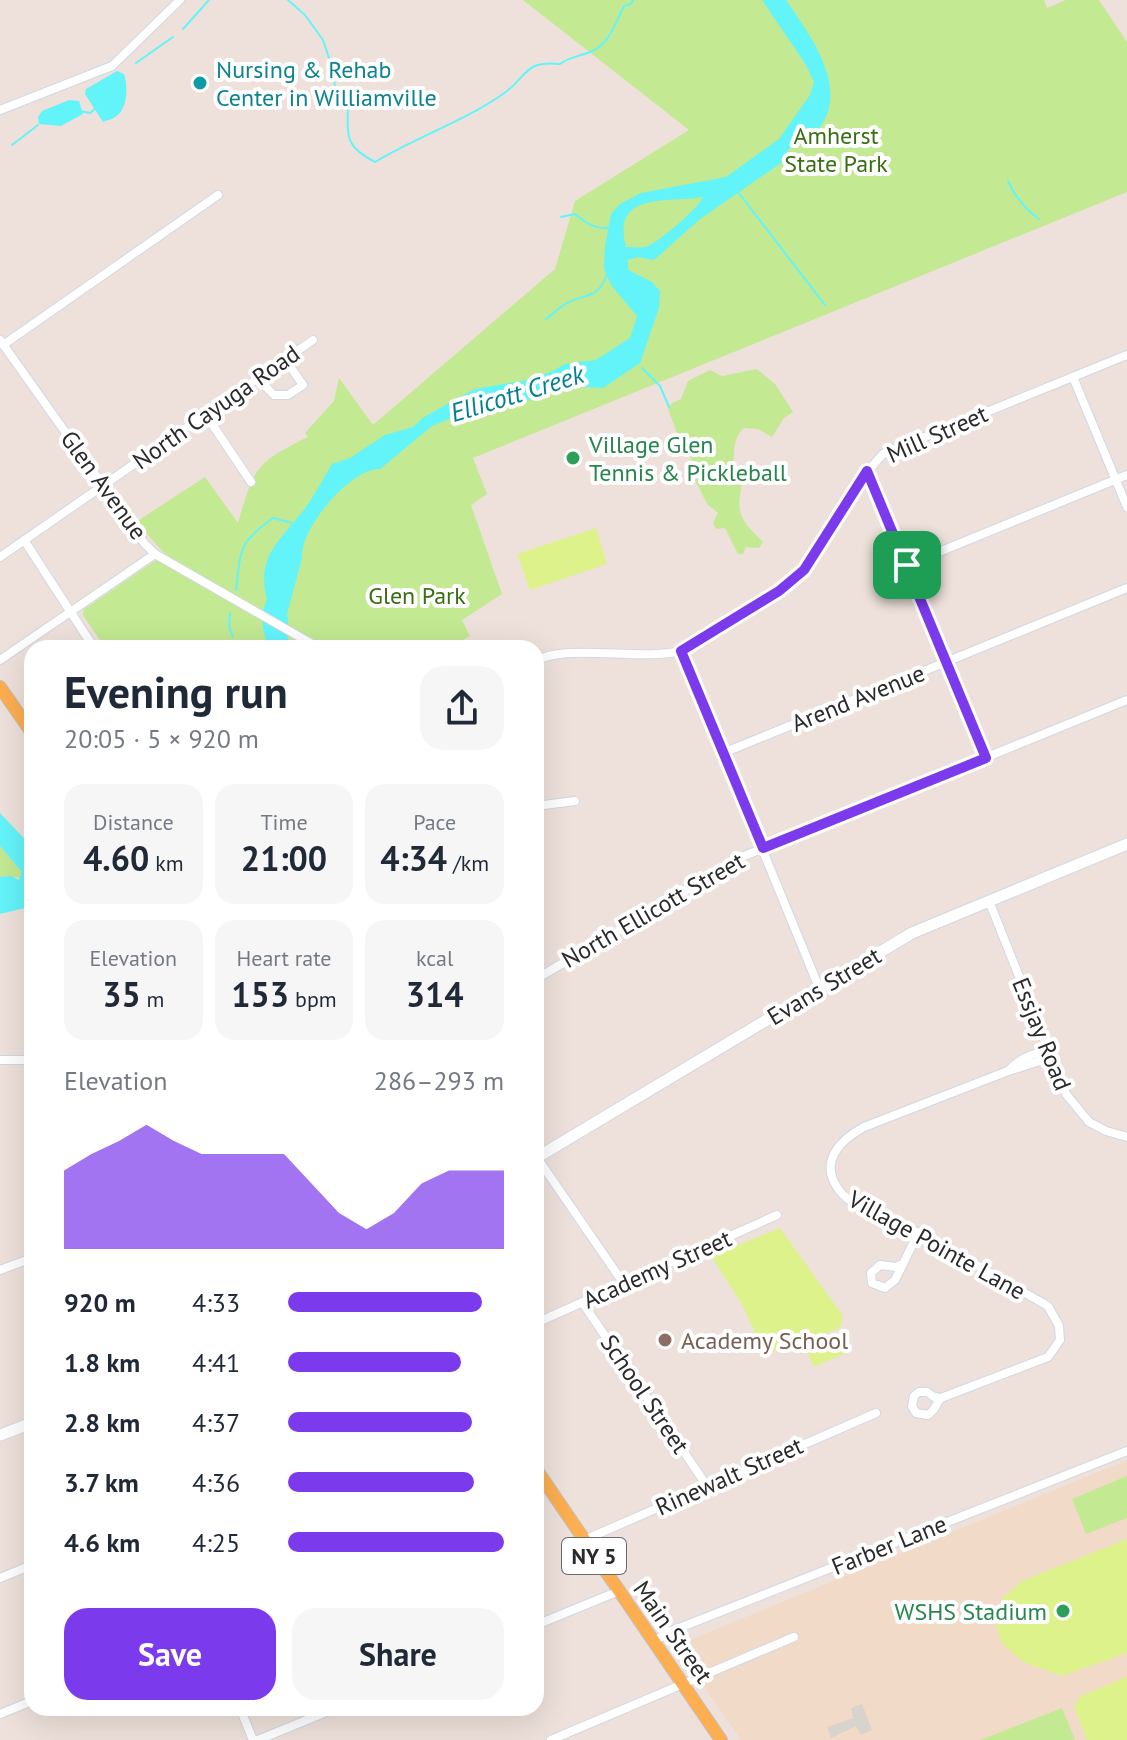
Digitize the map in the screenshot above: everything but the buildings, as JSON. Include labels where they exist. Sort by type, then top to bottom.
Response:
[{"type":"main road","points":[[0,687],[24,722]]},
{"type":"main road","name":"Main Street","points":[[544,1481],[721,1740]]},
{"type":"street","points":[[0,110],[112,66],[180,0]]},
{"type":"street","points":[[2,343],[218,195]]},
{"type":"street","name":"North Cayuga Road","points":[[0,557],[313,340]]},
{"type":"street","name":"Glen Avenue","points":[[2,343],[155,554],[305,640]]},
{"type":"street","name":"Mill Street","points":[[544,658],[557,653],[641,656],[681,651],[779,591],[804,570],[867,471],[883,454],[1127,355]]},
{"type":"street","points":[[258,379],[274,395],[288,395],[303,385],[285,359]]},
{"type":"street","points":[[1073,377],[1127,507]]},
{"type":"street","points":[[206,415],[251,482]]},
{"type":"street","points":[[867,471],[986,758]]},
{"type":"street","points":[[907,565],[1127,475]]},
{"type":"street","points":[[24,540],[89,640]]},
{"type":"street","points":[[30,640],[155,554]]},
{"type":"street","name":"Arend Avenue","points":[[723,753],[1127,588]]},
{"type":"street","points":[[0,660],[24,644]]},
{"type":"street","points":[[681,651],[820,990]]},
{"type":"street","name":"North Ellicott Street","points":[[544,974],[744,856],[1127,700]]},
{"type":"street","points":[[544,805],[575,801]]},
{"type":"street","name":"Evans Street","points":[[544,1152],[912,933],[1127,844]]},
{"type":"street","name":"Essjay Road","points":[[989,901],[1066,1094],[1080,1114],[1096,1127],[1127,1137]]},
{"type":"street","name":"Village Pointe Lane","points":[[941,1398],[1048,1357],[1057,1347],[1061,1333],[1056,1320],[1048,1306],[841,1193],[831,1168],[835,1151],[843,1140],[864,1127],[1040,1061],[1048,1052]]},
{"type":"street","points":[[0,1060],[24,1060]]},
{"type":"street","points":[[544,1169],[624,1284]]},
{"type":"street","name":"Academy Street","points":[[544,1319],[777,1215]]},
{"type":"street","points":[[903,1264],[918,1233]]},
{"type":"street","points":[[0,1270],[24,1261]]},
{"type":"street","name":"School Street","points":[[582,1302],[707,1486]]},
{"type":"street","name":"Rinewalt Street","points":[[584,1540],[876,1413]]},
{"type":"street","points":[[0,1435],[24,1426]]},
{"type":"street","name":"Farber Lane","points":[[653,1642],[680,1628],[1127,1451]]},
{"type":"street","points":[[0,1578],[24,1568]]},
{"type":"street","points":[[544,1622],[619,1591]]},
{"type":"street","points":[[551,1740],[794,1637]]},
{"type":"street","points":[[0,1714],[24,1704]]},
{"type":"street","points":[[244,1716],[256,1740],[316,1716]]},
{"type":"shaded area","points":[[1127,1460],[1127,1740],[741,1740],[675,1646]]},
{"type":"shaded area","points":[[862,1704],[872,1730],[861,1735],[856,1726],[831,1738],[827,1727],[853,1718],[851,1708]]},
{"type":"green space","name":"Amherst State Park","points":[[523,0],[1044,0],[1047,8],[1066,0],[1099,0],[1127,42],[1127,192],[473,458],[487,494],[471,505],[502,594],[462,620],[470,636],[463,640],[100,640],[83,615],[83,610],[165,554],[136,522],[205,477],[238,523],[248,490],[259,469],[277,454],[308,437],[305,433],[334,401],[339,378],[373,425],[555,269],[575,201],[689,130]]},
{"type":"green space","points":[[757,369],[775,384],[793,412],[784,418],[772,437],[758,429],[744,428],[737,439],[734,466],[735,480],[742,484],[740,510],[745,523],[763,542],[759,548],[746,547],[743,554],[738,554],[725,528],[716,529],[713,523],[718,513],[707,504],[696,482],[692,460],[678,436],[668,409],[681,399],[688,381],[710,370],[722,376]]},
{"type":"green space","points":[[596,528],[607,564],[530,590],[517,554]]},
{"type":"green space","points":[[0,846],[22,872],[22,879],[0,877]]},
{"type":"green space","points":[[780,1228],[843,1316],[840,1328],[773,1352],[758,1339],[741,1303],[711,1256]]},
{"type":"green space","points":[[841,1332],[850,1351],[814,1367],[805,1348]]},
{"type":"green space","points":[[1127,1476],[1127,1518],[1086,1534],[1072,1499]]},
{"type":"green space","name":"WSHS Stadium","points":[[1127,1539],[1127,1653],[1062,1676],[1023,1662],[1001,1642],[996,1624],[1003,1598],[1022,1581]]},
{"type":"green space","points":[[1127,1677],[1127,1740],[1087,1740],[1074,1707],[1081,1696]]},
{"type":"green space","points":[[1062,1708],[1075,1740],[980,1740]]},
{"type":"water","name":"Ellicott Creek","points":[[762,0],[786,0],[816,46],[829,81],[827,115],[815,133],[794,143],[781,163],[700,219],[654,260],[638,257],[628,260],[628,270],[652,282],[660,291],[659,308],[640,363],[603,388],[570,383],[521,403],[456,416],[432,426],[380,469],[355,478],[329,502],[303,546],[287,614],[288,640],[266,640],[262,617],[267,599],[264,584],[268,559],[280,538],[306,507],[332,464],[350,458],[385,435],[413,427],[424,417],[475,389],[527,380],[565,364],[596,360],[630,338],[637,316],[611,285],[604,268],[611,214],[620,204],[641,193],[726,177],[779,139],[810,95],[814,82]],"holes":[[[703,197],[694,209],[651,244],[626,247],[624,229],[627,216],[635,208],[646,203]]]},
{"type":"water","points":[[117,71],[124,74],[125,103],[119,114],[103,122],[85,94],[86,89]]},
{"type":"water","points":[[69,100],[79,101],[83,114],[61,126],[39,124],[38,117],[42,111]]},
{"type":"water","points":[[0,813],[24,838],[24,908],[0,914],[0,877],[11,876],[19,880],[22,872],[0,846]]},
{"type":"waterway","points":[[183,29],[209,0]]},
{"type":"waterway","points":[[288,0],[305,15],[323,40],[336,93],[348,109],[351,142],[359,152],[375,162],[488,104],[511,88],[532,67],[560,64],[597,49],[611,33],[624,6],[633,0]]},
{"type":"waterway","points":[[136,63],[173,37]]},
{"type":"waterway","points":[[80,111],[90,113],[96,108]]},
{"type":"waterway","points":[[12,145],[38,125]]},
{"type":"waterway","points":[[1008,181],[1021,202],[1039,219]]},
{"type":"waterway","points":[[738,192],[825,305]]},
{"type":"waterway","points":[[561,217],[575,214],[591,225],[610,228]]},
{"type":"waterway","points":[[546,319],[567,303],[595,292],[607,275]]},
{"type":"waterway","points":[[642,368],[660,386],[669,407]]},
{"type":"waterway","points":[[236,590],[241,556],[247,541],[273,518],[292,523]]},
{"type":"waterway","points":[[230,613],[229,626],[233,637]]},
{"type":"place","name":"Nursing & Rehab Center in Williamville","points":[[200,83]]},
{"type":"place","name":"Village Glen Tennis & Pickleball","points":[[573,458]]},
{"type":"place","name":"Academy School","points":[[665,1340]]},
{"type":"place","name":"WSHS Stadium","points":[[1063,1611]]},
{"type":"route","points":[[867,471],[907,565],[986,758],[763,848],[681,651],[791,583],[804,570],[867,471]]},
{"type":"park label","name":"Glen Park","points":[[417,595]]}]
